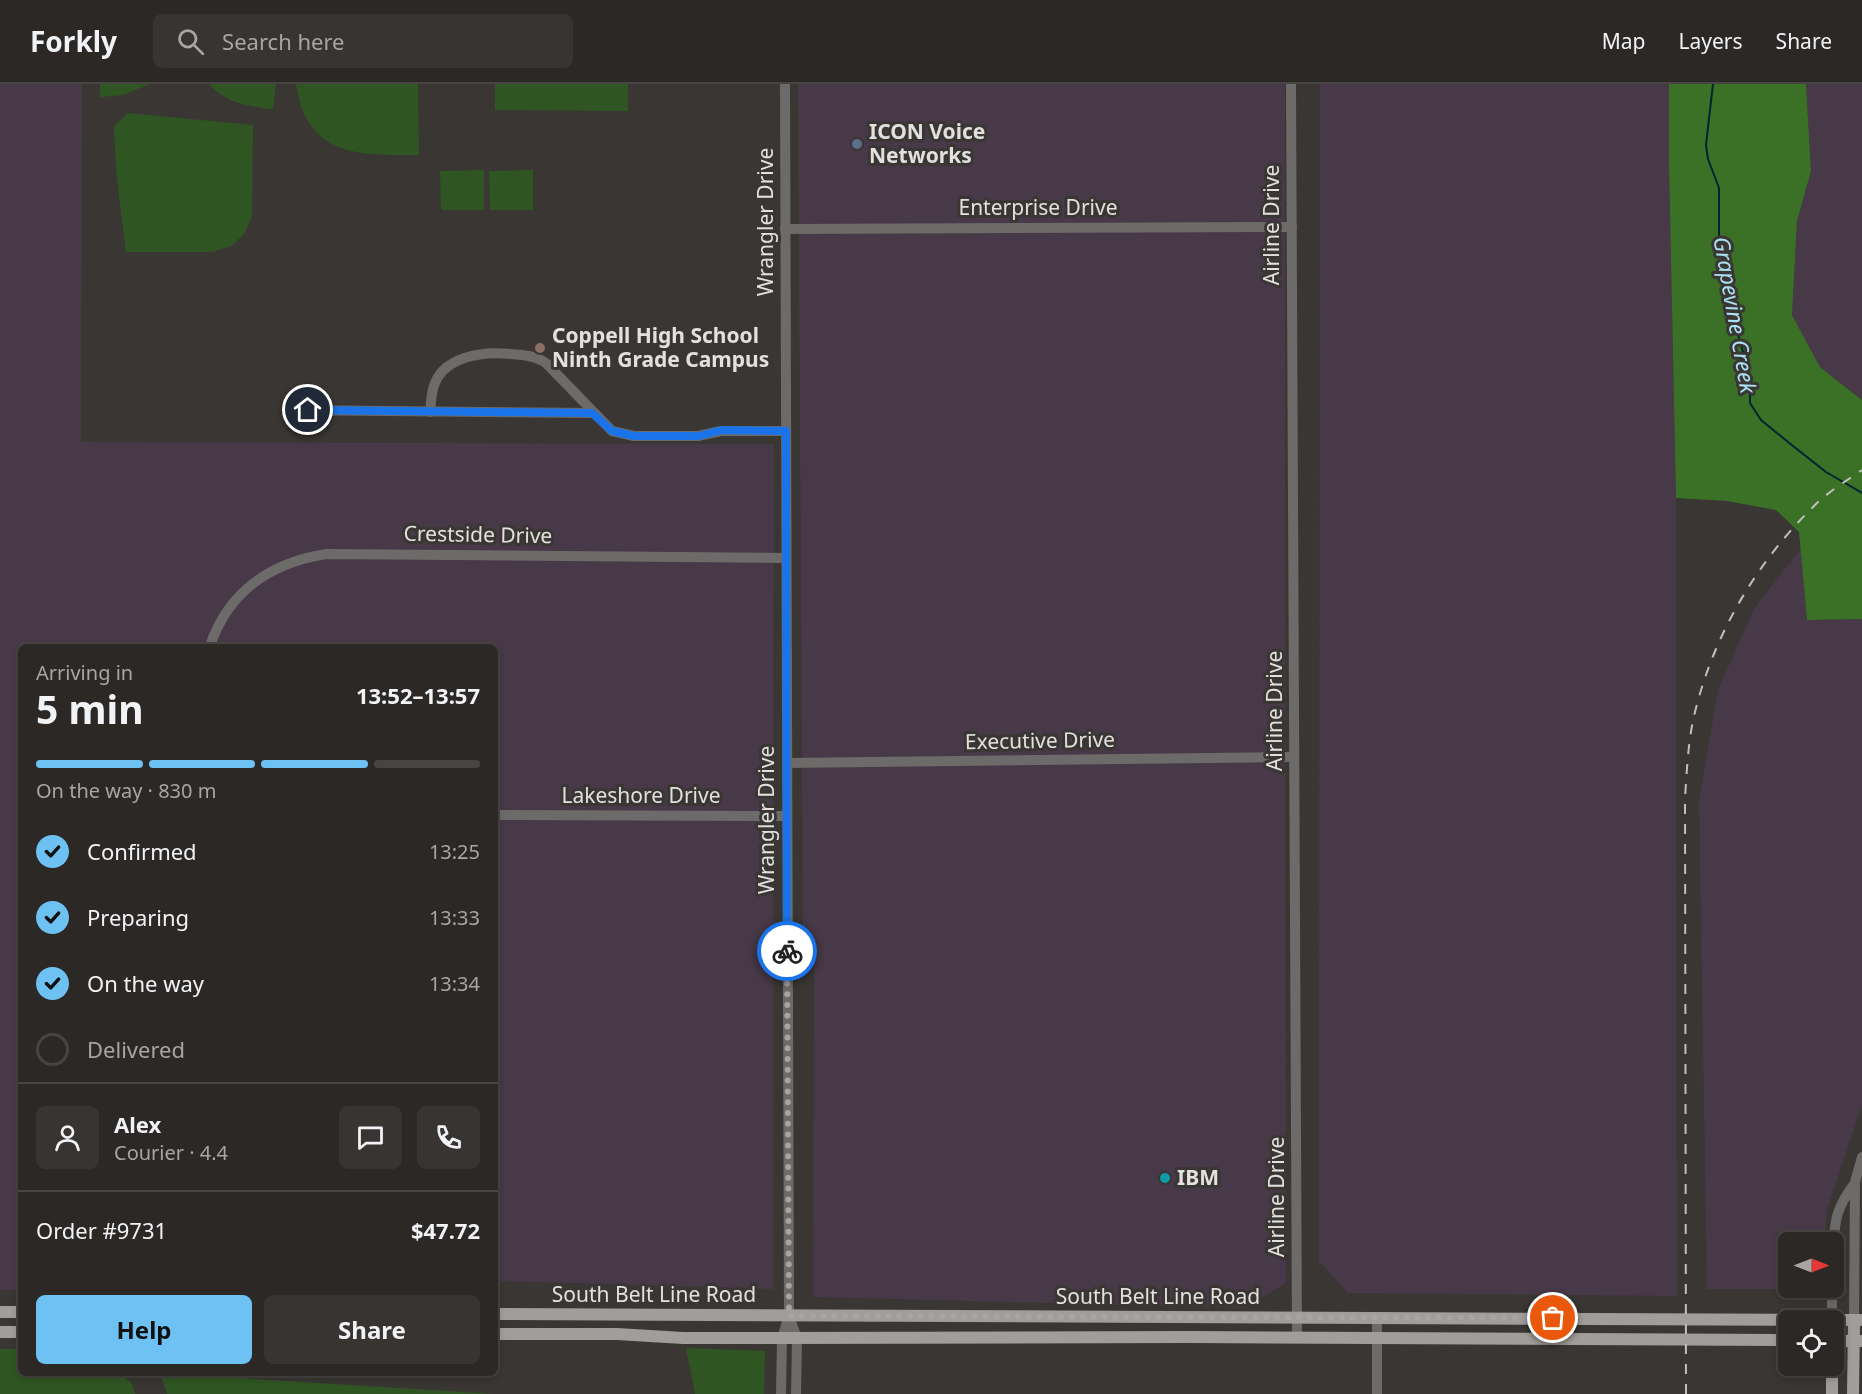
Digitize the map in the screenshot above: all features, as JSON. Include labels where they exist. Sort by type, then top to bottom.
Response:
[{"type":"main road","points":[[0,1312],[18,1312]]},
{"type":"main road","name":"South Belt Line Road","points":[[498,1314],[1778,1319]]},
{"type":"main road","points":[[1062,1317],[1062,1337]]},
{"type":"main road","points":[[1650,1340],[1654,1318]]},
{"type":"main road","points":[[1853,1394],[1858,1320]]},
{"type":"main road","points":[[0,1332],[18,1332]]},
{"type":"main road","name":"South Belt Line Road","points":[[498,1334],[782,1338],[1778,1340]]},
{"type":"main road","points":[[1832,1376],[1832,1394]]},
{"type":"street","name":"Wrangler Drive","points":[[785,84],[789,1316]]},
{"type":"street","name":"Airline Drive","points":[[1291,84],[1297,1338]]},
{"type":"street","name":"Enterprise Drive","points":[[785,229],[1292,227]]},
{"type":"street","points":[[430,412],[433,388],[441,374],[454,362],[472,354],[502,353],[539,358],[612,431],[634,436],[699,436],[722,430],[786,431]]},
{"type":"street","points":[[289,410],[592,413]]},
{"type":"street","name":"Crestside Drive","points":[[211,644],[225,615],[240,596],[260,577],[301,558],[326,554],[786,558]]},
{"type":"street","name":"Executive Drive","points":[[787,763],[1294,758]]},
{"type":"street","name":"Lakeshore Drive","points":[[498,815],[787,816]]},
{"type":"street","points":[[1858,1320],[1858,1183],[1862,1157]]},
{"type":"street","points":[[1834,1232],[1836,1215],[1845,1196],[1858,1183]]},
{"type":"street","points":[[789,1316],[797,1338],[796,1394]]},
{"type":"street","points":[[781,1394],[782,1338],[789,1316]]},
{"type":"street","points":[[1377,1317],[1377,1394]]},
{"type":"shaded area","points":[[0,84],[82,84],[81,442],[774,444],[773,1289],[498,1281],[498,644],[18,644],[18,1290],[0,1290]]},
{"type":"shaded area","points":[[798,84],[1285,84],[1286,1283],[1245,1308],[813,1297],[814,963],[803,961]]},
{"type":"shaded area","points":[[1320,84],[1669,84],[1676,498],[1677,1296],[1348,1293],[1319,1261]]},
{"type":"shaded area","points":[[1806,84],[1862,84],[1862,399],[1820,367],[1792,315],[1797,221],[1811,171]]},
{"type":"shaded area","points":[[1801,548],[1807,620],[1862,619],[1862,1105],[1827,1210],[1825,1232],[1778,1232],[1778,1289],[1707,1289],[1699,802],[1718,690],[1754,609]]},
{"type":"green space","points":[[100,84],[149,84],[124,95],[100,97]]},
{"type":"green space","points":[[209,84],[276,84],[273,109],[230,100]]},
{"type":"green space","points":[[296,84],[418,84],[419,155],[357,152],[339,147],[324,139],[311,126],[302,108]]},
{"type":"green space","points":[[495,84],[628,84],[628,111],[495,110]]},
{"type":"green space","points":[[1669,84],[1806,84],[1811,171],[1797,221],[1792,315],[1820,367],[1862,400],[1862,619],[1807,620],[1799,532],[1776,510],[1727,501],[1676,498]]},
{"type":"green space","points":[[128,113],[253,125],[252,216],[245,233],[233,245],[213,252],[126,252],[116,171],[114,126]]},
{"type":"green space","points":[[484,170],[484,210],[441,210],[440,171]]},
{"type":"green space","points":[[533,170],[533,210],[490,210],[489,171]]},
{"type":"green space","points":[[686,1348],[765,1351],[764,1394],[695,1394]]},
{"type":"green space","points":[[0,1349],[18,1349],[18,1376],[123,1376],[132,1384],[135,1394],[0,1394]]},
{"type":"green space","points":[[161,1376],[208,1376],[494,1394],[167,1394]]},
{"type":"waterway","name":"Grapevine Creek","points":[[1713,84],[1706,145],[1708,159],[1719,188],[1719,234],[1731,309],[1750,377],[1750,403],[1761,420],[1793,446],[1826,472],[1862,493]]},
{"type":"railway","points":[[1686,1394],[1685,798],[1688,755],[1695,712],[1703,683],[1726,627],[1756,575],[1793,528],[1814,506],[1862,470]]},
{"type":"way so far","points":[[787,951],[789,1316],[1553,1318]]},
{"type":"place","name":"ICON Voice Networks","points":[[857,144]]},
{"type":"place","name":"Coppell High School Ninth Grade Campus","points":[[540,348]]},
{"type":"place","name":"IBM","points":[[1165,1178]]},
{"type":"route","points":[[308,410],[592,413],[612,431],[634,436],[699,436],[722,430],[786,431],[787,951]]}]
